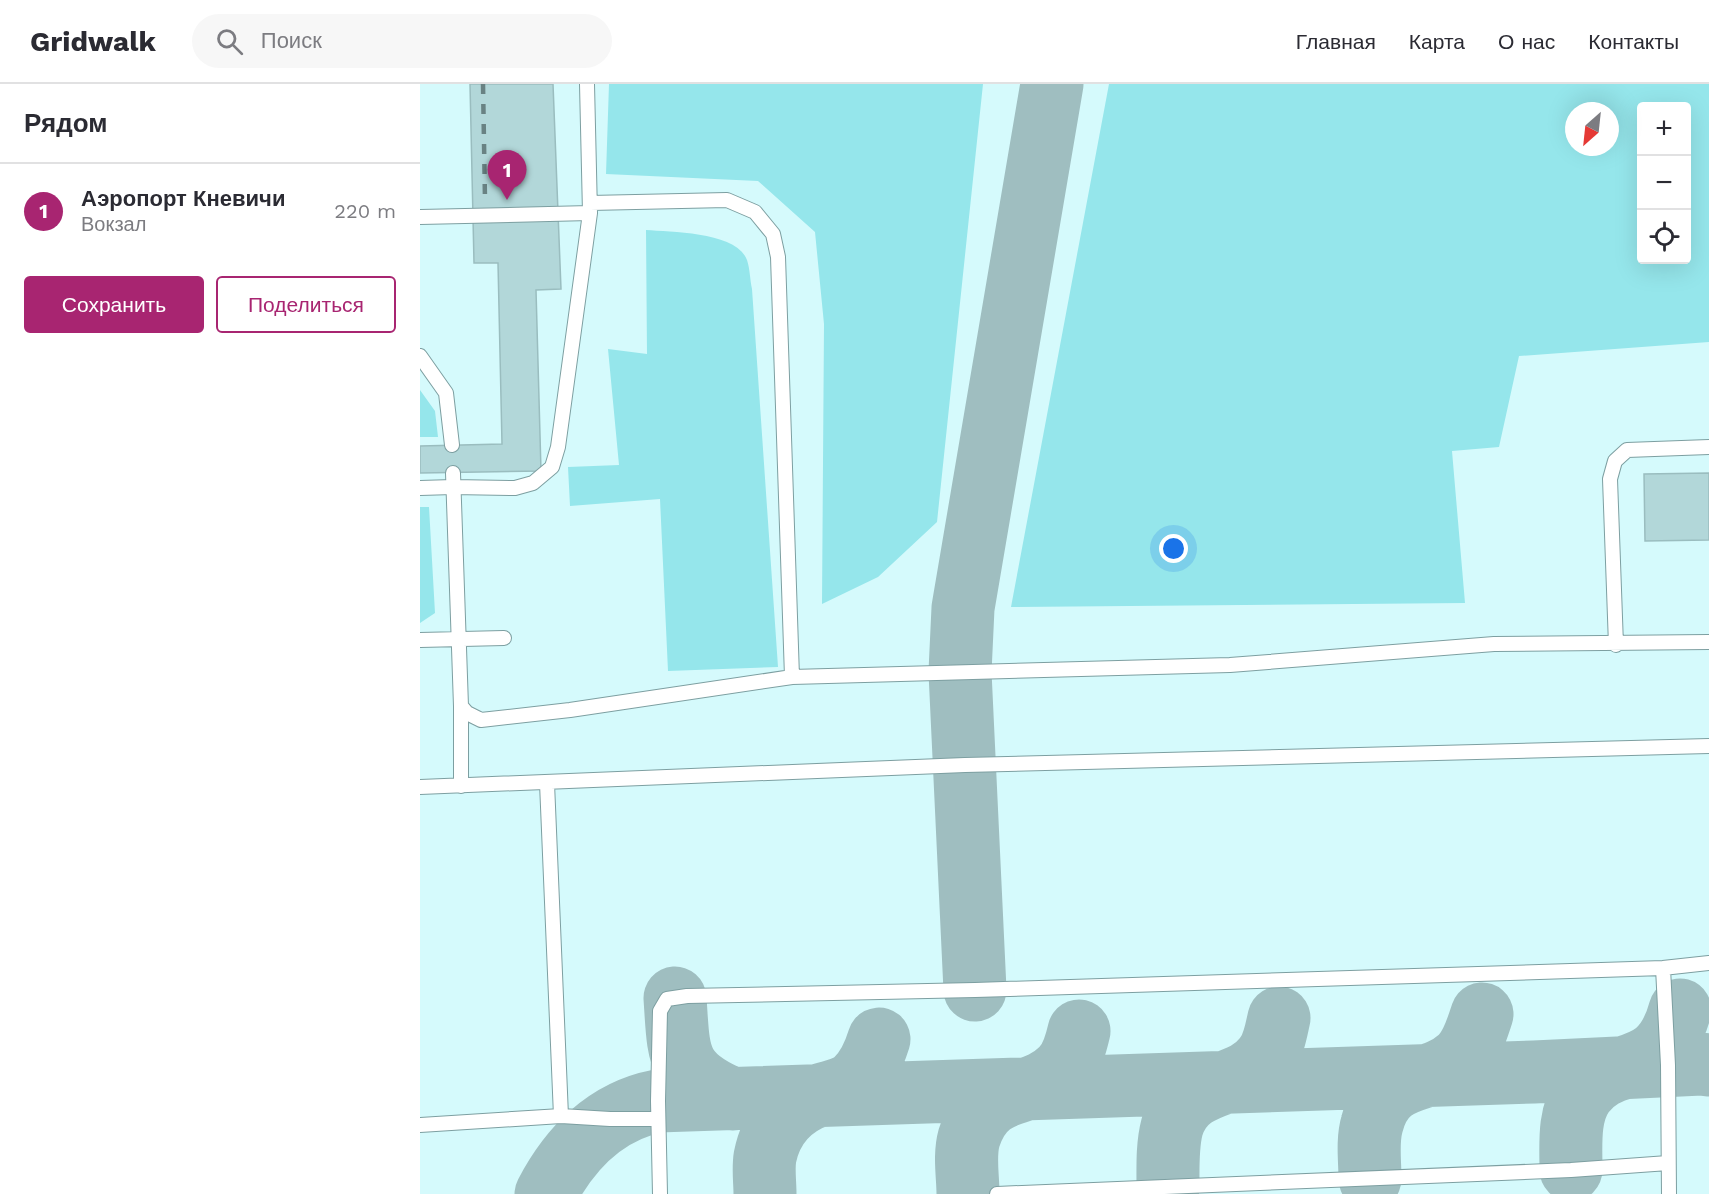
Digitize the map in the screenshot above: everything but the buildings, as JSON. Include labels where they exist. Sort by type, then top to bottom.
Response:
[{"type":"lane","points":[[420,488],[453,480],[515,488],[533,483],[552,467],[558,447],[590,208],[587,84]]},
{"type":"lane","points":[[420,217],[727,201],[755,212],[773,234],[778,257],[792,677]]},
{"type":"lane","points":[[420,356],[446,393],[452,446]]},
{"type":"lane","points":[[1616,645],[1610,479],[1615,461],[1627,450],[1709,447]]},
{"type":"lane","points":[[453,480],[461,706],[461,786]]},
{"type":"lane","points":[[420,640],[504,638]]},
{"type":"lane","points":[[461,706],[467,713],[481,720],[570,710],[792,677],[1230,665],[1494,644],[1616,645],[1709,642]]},
{"type":"lane","points":[[420,788],[965,765],[1709,746]]},
{"type":"lane","points":[[547,783],[561,1116]]},
{"type":"lane","points":[[660,1194],[658,1119],[660,1011],[667,999],[687,996],[975,990],[1663,968],[1709,963]]},
{"type":"lane","points":[[1663,968],[1668,1065],[1669,1194]]},
{"type":"lane","points":[[420,1125],[561,1116],[658,1119]]},
{"type":"lane","points":[[997,1194],[1559,1171],[1668,1163]]},
{"type":"shaded area","points":[[609,84],[983,84],[937,522],[878,577],[822,604],[824,324],[815,232],[758,181],[606,174]]},
{"type":"shaded area","points":[[1109,84],[1709,84],[1709,342],[1519,356],[1499,447],[1452,451],[1465,603],[1011,607]]},
{"type":"shaded area","points":[[646,230],[687,233],[718,239],[741,251],[747,260],[752,289],[778,667],[668,671],[660,499],[570,506],[568,467],[619,465],[608,349],[647,354]]},
{"type":"shaded area","points":[[420,390],[435,411],[438,437],[420,437]]},
{"type":"shaded area","points":[[420,507],[429,507],[435,613],[420,623]]},
{"type":"taxiway","points":[[975,990],[960,672],[963,608],[1052,84]]},
{"type":"taxiway","points":[[675,998],[678,1034],[684,1061],[700,1081],[733,1099]]},
{"type":"taxiway","points":[[1571,1170],[1573,1121],[1578,1102],[1583,1094],[1595,1081],[1608,1073],[1648,1058],[1661,1048],[1671,1033],[1680,1010]]},
{"type":"taxiway","points":[[1370,1179],[1370,1137],[1378,1107],[1387,1095],[1398,1087],[1448,1067],[1460,1058],[1471,1043],[1482,1014]]},
{"type":"taxiway","points":[[1168,1188],[1169,1142],[1179,1111],[1189,1100],[1202,1092],[1255,1068],[1271,1048],[1279,1018]]},
{"type":"taxiway","points":[[968,1194],[966,1159],[969,1138],[977,1120],[998,1100],[1050,1079],[1062,1069],[1071,1056],[1079,1031]]},
{"type":"taxiway","points":[[765,1194],[765,1157],[777,1126],[791,1111],[809,1099],[842,1089],[854,1082],[863,1073],[879,1039]]},
{"type":"taxiway","points":[[546,1194],[566,1161],[592,1134],[622,1113],[658,1101],[1709,1065]]},
{"type":"railway","points":[[483,84],[485,200]]},
{"type":"place","name":"Аэропорт Кневичи","points":[[507,200]]}]
